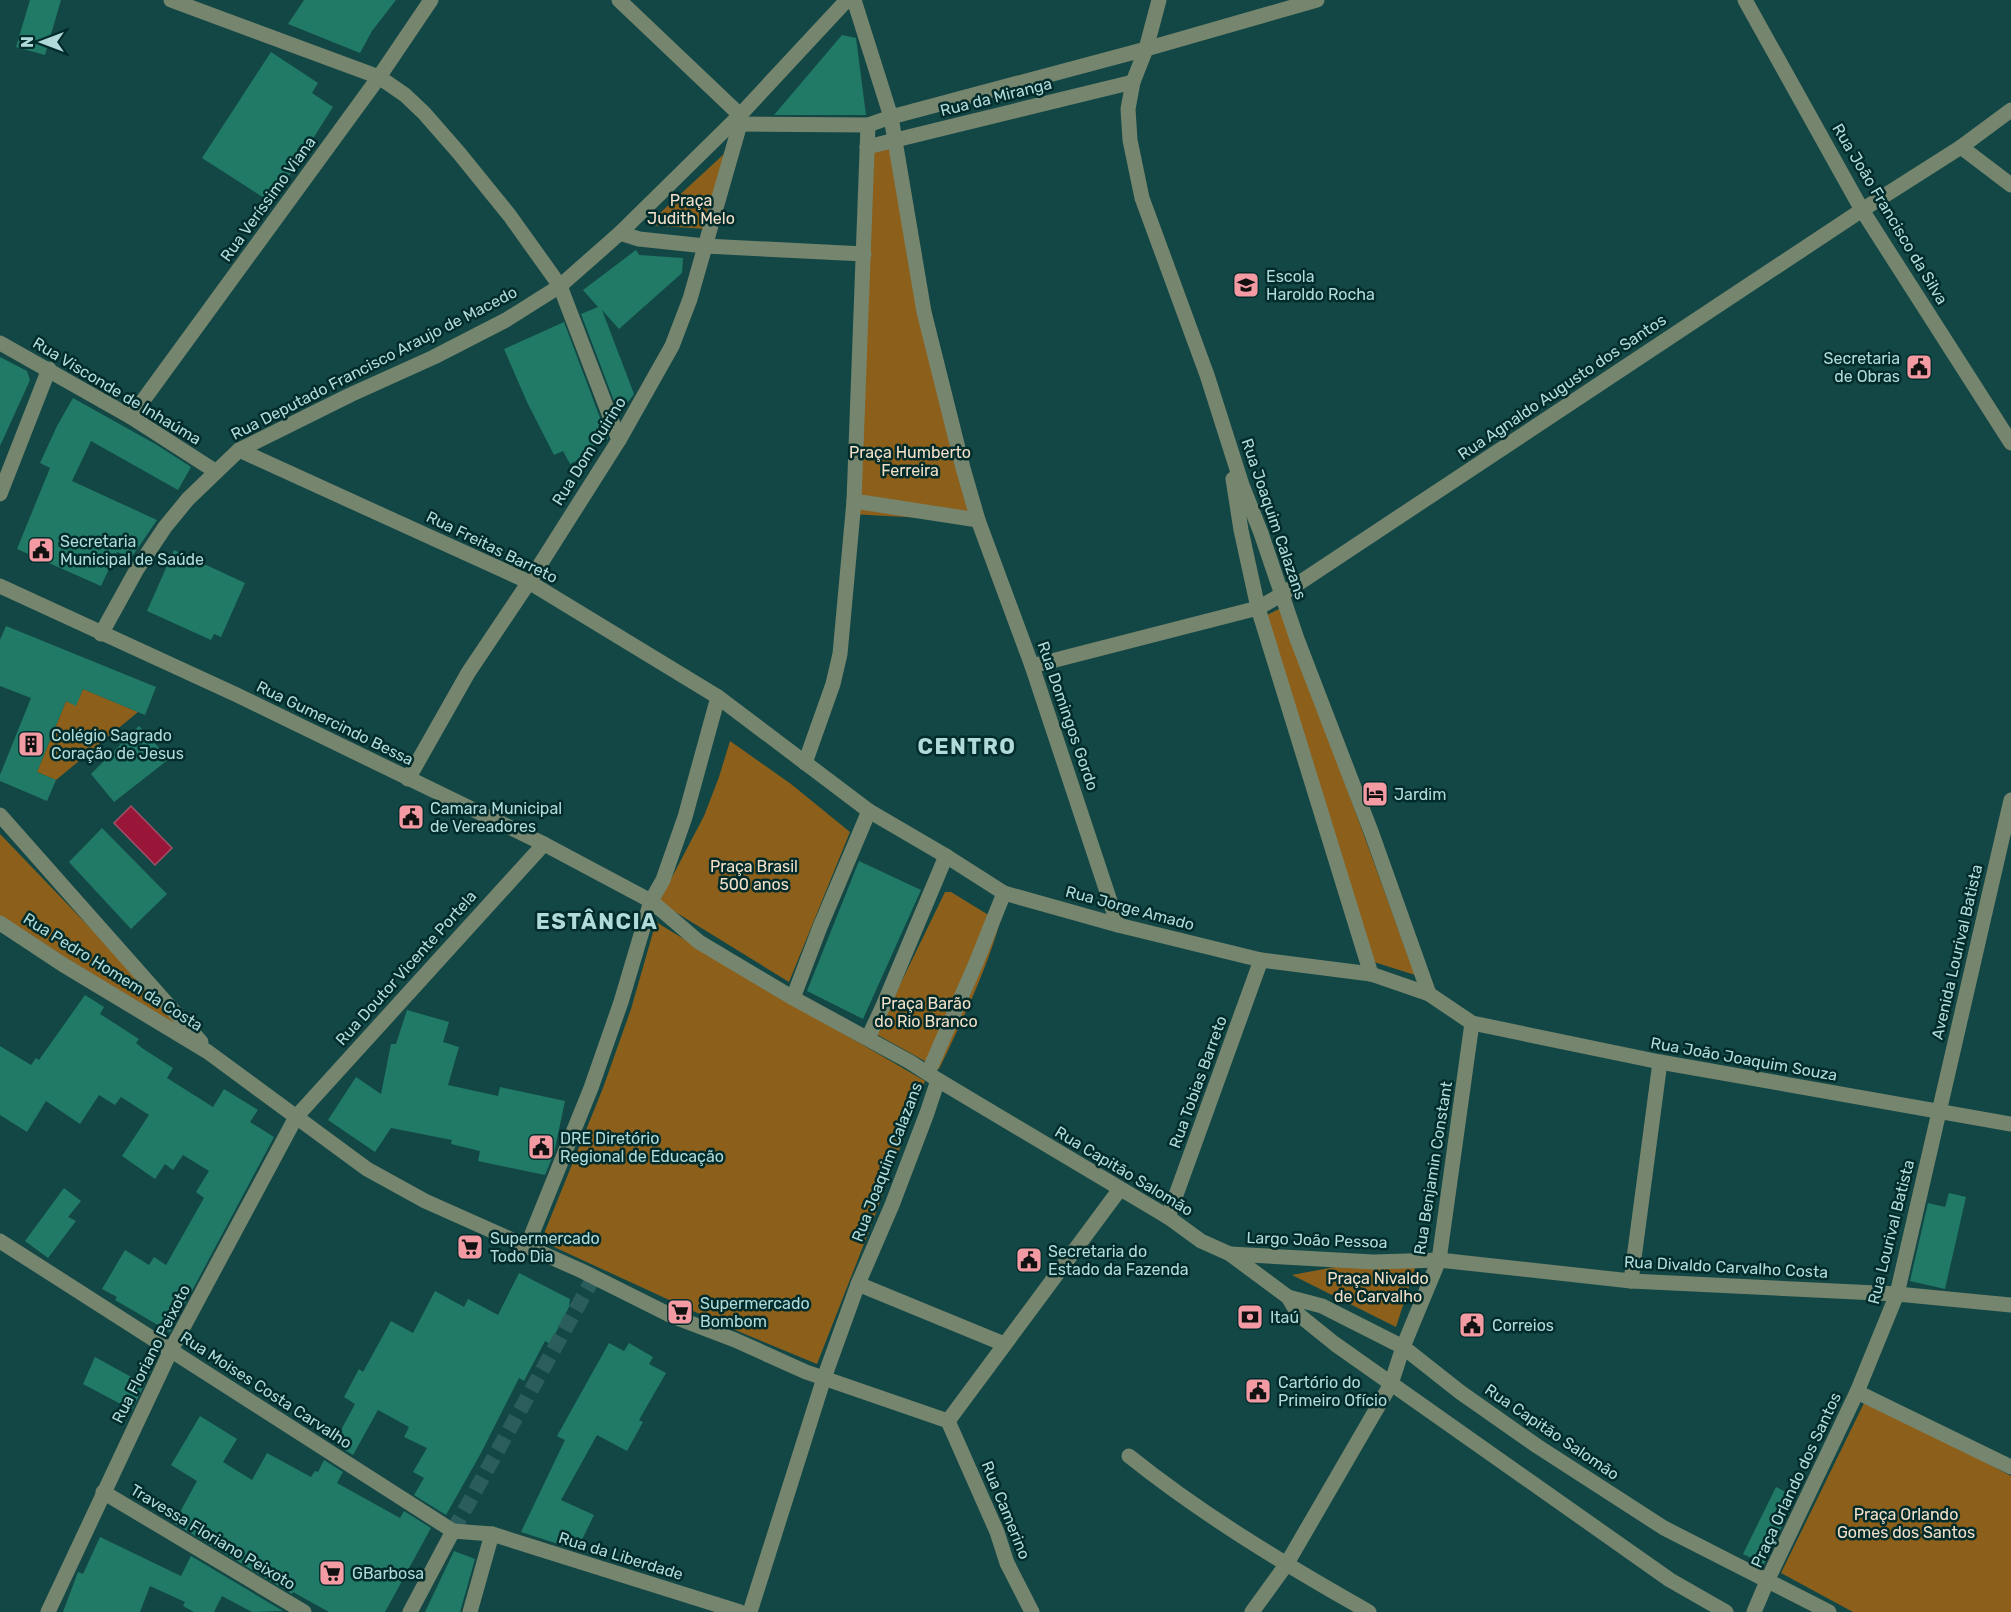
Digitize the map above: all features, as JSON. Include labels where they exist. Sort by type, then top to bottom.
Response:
[{"type":"street","points":[[171,0],[379,76],[405,95],[424,113],[510,216],[560,286],[619,440]]},
{"type":"street","name":"Rua Veríssimo Viana","points":[[131,417],[379,76],[431,0]]},
{"type":"street","points":[[619,0],[740,120]]},
{"type":"street","name":"Rua Deputado Francisco Araujo de Macedo","points":[[101,634],[137,569],[165,527],[188,498],[239,450],[350,395],[434,357],[506,320],[560,286],[740,120],[847,0]]},
{"type":"street","points":[[854,0],[891,117],[924,312],[978,520],[854,501]]},
{"type":"street","name":"Rua Joaquim Calazans","points":[[1159,0],[1146,49],[1133,82],[1128,109],[1130,140],[1142,198],[1207,375],[1281,595],[1372,834],[1429,994]]},
{"type":"street","name":"Rua da Miranga","points":[[740,120],[868,125],[1317,0]]},
{"type":"street","name":"Rua João Francisco da Silva","points":[[1745,0],[1863,210],[2011,443]]},
{"type":"street","name":"Rua da Miranga","points":[[867,147],[1133,82]]},
{"type":"street","name":"Rua Agnaldo Augusto dos Santos","points":[[1032,666],[1258,608],[1281,595],[1961,147],[2011,111]]},
{"type":"street","name":"Rua Dom Quirino","points":[[408,779],[468,673],[619,440],[672,346],[690,299],[740,120]]},
{"type":"street","points":[[805,763],[825,711],[840,654],[854,501],[868,125]]},
{"type":"street","points":[[1961,147],[2011,185]]},
{"type":"street","points":[[620,233],[639,238],[705,246],[864,254]]},
{"type":"street","name":"Rua Visconde de Inhaúma","points":[[0,343],[131,417],[215,471]]},
{"type":"street","points":[[0,494],[49,369]]},
{"type":"street","points":[[1226,435],[1241,530],[1258,608],[1371,974]]},
{"type":"street","name":"Rua Freitas Barreto","points":[[239,450],[529,582],[718,697],[805,763]]},
{"type":"street","name":"Rua Domingos Gordo","points":[[978,520],[1032,666],[1118,925]]},
{"type":"street","name":"Rua Gumercindo Bessa","points":[[2,592],[237,695],[544,844],[651,901]]},
{"type":"street","points":[[527,1246],[591,1088],[621,1002],[651,901],[663,880],[685,817],[718,697]]},
{"type":"street","name":"Rua Jorge Amado","points":[[805,763],[869,811],[1004,892],[1118,925],[1262,960],[1371,974],[1429,994],[1472,1023]]},
{"type":"street","name":"Avenida Lourival Batista","points":[[1938,1112],[2011,800]]},
{"type":"street","points":[[793,998],[869,811]]},
{"type":"street","points":[[0,815],[199,1039],[208,1052],[367,1169],[425,1201],[527,1246],[672,1316],[824,1378],[948,1421],[1120,1189]]},
{"type":"street","name":"Rua Doutor Vicente Portela","points":[[296,1117],[544,844]]},
{"type":"street","points":[[868,1038],[946,856]]},
{"type":"street","points":[[933,1077],[1004,892]]},
{"type":"street","name":"Rua Joaquim Calazans","points":[[651,901],[699,942],[933,1077],[892,1205],[858,1284],[824,1378],[750,1612]]},
{"type":"street","name":"Rua Pedro Homem da Costa","points":[[0,923],[62,964],[208,1052]]},
{"type":"street","name":"Rua Tobias Barreto","points":[[1168,1217],[1262,960]]},
{"type":"street","name":"Rua João Joaquim Souza","points":[[1472,1023],[1660,1062],[2011,1124]]},
{"type":"street","name":"Rua Benjamin Constant","points":[[1252,1612],[1286,1565],[1391,1384],[1403,1347],[1439,1260],[1472,1023]]},
{"type":"street","points":[[1631,1281],[1660,1062]]},
{"type":"street","name":"Rua Capitão Salomão","points":[[933,1077],[1168,1217],[1201,1241],[1230,1254],[1288,1297],[1299,1315],[1311,1327],[1670,1580],[1726,1612]]},
{"type":"street","name":"Rua Lourival Batista","points":[[1857,1392],[1898,1294],[1938,1112]]},
{"type":"street","name":"Rua Floriano Peixoto","points":[[48,1612],[171,1350],[296,1117]]},
{"type":"street","name":"Rua Moises Costa Carvalho","points":[[0,1241],[453,1532]]},
{"type":"street","name":"Largo João Pessoa","points":[[1230,1254],[1373,1262],[1439,1260]]},
{"type":"street","name":"Rua Divaldo Carvalho Costa","points":[[1439,1260],[1631,1281],[1898,1294],[2011,1305]]},
{"type":"street","points":[[858,1284],[1004,1344]]},
{"type":"street","name":"Rua Capitão Salomão","points":[[1288,1297],[1322,1306],[1403,1347],[1460,1392],[1536,1446],[1664,1528],[1768,1580]]},
{"type":"street","name":"Praça Orlando dos Santos","points":[[1829,1612],[1768,1580],[1857,1392],[2011,1467]]},
{"type":"street","name":"Rua Camerino","points":[[948,1421],[997,1533],[1007,1563],[1032,1612]]},
{"type":"street","points":[[1129,1456],[1182,1497],[1286,1565],[1370,1612]]},
{"type":"street","name":"Travessa Floriano Peixoto","points":[[103,1492],[304,1612]]},
{"type":"street","points":[[410,1612],[453,1532]]},
{"type":"street","name":"Rua da Liberdade","points":[[453,1532],[492,1534],[740,1612]]},
{"type":"street","points":[[470,1612],[492,1534]]},
{"type":"street","points":[[1754,1612],[1768,1580]]},
{"type":"green space","name":"Praça Humberto Ferreira","points":[[890,134],[980,521],[850,514],[868,145]]},
{"type":"green space","name":"Praça Judith Melo","points":[[724,154],[706,229],[647,225]]},
{"type":"green space","points":[[1281,608],[1415,975],[1374,962],[1267,615]]},
{"type":"green space","points":[[83,689],[138,712],[56,780],[37,772],[66,701],[76,705]]},
{"type":"green space","name":"Praça Brasil 500 anos","points":[[730,741],[791,784],[850,832],[789,982],[659,902],[704,816]]},
{"type":"green space","points":[[0,834],[198,1040],[0,917]]},
{"type":"green space","name":"Praça Barão do Rio Branco","points":[[945,892],[951,892],[1000,922],[980,979],[939,1069],[876,1034]]},
{"type":"green space","name":"Praça Barão do Rio Branco","points":[[656,922],[925,1081],[817,1364],[728,1327],[541,1241],[603,1088],[631,1009]]},
{"type":"green space","name":"Praça Nivaldo de Carvalho","points":[[1388,1257],[1416,1265],[1396,1327],[1292,1275]]},
{"type":"green space","name":"Praça Orlando Gomes dos Santos","points":[[1866,1399],[2011,1476],[2011,1612],[1853,1612],[1781,1573]]},
{"type":"shaded area","points":[[131,806],[172,848],[155,865],[114,823]]},
{"type":"building","points":[[30,0],[61,0],[45,55],[16,47]]},
{"type":"building","points":[[304,0],[396,0],[372,31],[360,53],[288,24]]},
{"type":"building","points":[[842,35],[856,38],[866,115],[774,115]]},
{"type":"building","points":[[271,52],[318,83],[312,93],[333,107],[272,203],[202,158]]},
{"type":"building","points":[[636,250],[639,255],[683,258],[682,273],[619,329],[602,310],[634,394],[619,414],[581,314],[598,307],[583,290]]},
{"type":"building","points":[[564,322],[608,439],[585,450],[588,455],[570,464],[563,451],[554,455],[527,402],[504,349]]},
{"type":"building","points":[[0,357],[27,371],[30,380],[0,446]]},
{"type":"building","points":[[73,398],[157,445],[191,467],[178,490],[91,441],[72,481],[157,520],[131,558],[117,552],[101,586],[17,549],[50,468],[40,463]]},
{"type":"building","points":[[174,550],[245,583],[221,637],[214,634],[211,640],[147,611]]},
{"type":"building","name":"Colégio Sagrado Coração de Jesus","points":[[6,626],[156,687],[145,715],[83,689],[76,706],[66,701],[37,772],[56,780],[47,801],[0,781],[0,775],[31,698],[0,686],[0,640]]},
{"type":"building","points":[[139,726],[169,759],[114,802],[91,774]]},
{"type":"building","points":[[102,828],[167,894],[131,929],[69,862]]},
{"type":"building","points":[[859,861],[921,890],[863,1019],[807,991]]},
{"type":"building","points":[[85,995],[104,1007],[100,1014],[139,1039],[136,1043],[173,1068],[167,1078],[213,1107],[224,1089],[258,1110],[250,1122],[274,1137],[170,1332],[115,1300],[117,1297],[102,1289],[125,1250],[149,1265],[154,1257],[166,1265],[204,1198],[196,1192],[209,1171],[183,1155],[173,1170],[165,1164],[155,1179],[122,1156],[149,1115],[121,1097],[115,1105],[99,1095],[80,1124],[46,1101],[27,1132],[0,1115],[0,1046],[31,1065],[36,1058],[39,1060]]},
{"type":"building","points":[[407,1010],[449,1022],[443,1042],[459,1047],[448,1085],[498,1096],[500,1087],[565,1101],[554,1153],[545,1175],[478,1161],[480,1151],[451,1144],[452,1140],[391,1128],[375,1152],[328,1120],[356,1077],[381,1094],[391,1044],[396,1044]]},
{"type":"building","points":[[64,1188],[81,1201],[68,1217],[76,1221],[48,1258],[25,1241]]},
{"type":"building","points":[[1949,1193],[1966,1197],[1945,1289],[1910,1281],[1928,1203],[1945,1207]]},
{"type":"building","points":[[519,1273],[570,1299],[569,1307],[550,1344],[545,1341],[524,1381],[519,1378],[446,1515],[414,1495],[424,1478],[413,1472],[427,1448],[404,1437],[409,1427],[378,1410],[353,1455],[334,1443],[355,1404],[344,1397],[359,1369],[363,1372],[391,1321],[413,1333],[435,1291],[464,1307],[468,1299],[498,1315]]},
{"type":"building","points":[[609,1343],[624,1351],[629,1343],[653,1357],[649,1364],[666,1373],[639,1420],[643,1422],[627,1451],[597,1435],[561,1500],[594,1515],[577,1550],[521,1532],[565,1440],[557,1436]]},
{"type":"building","points":[[95,1357],[133,1378],[142,1362],[152,1368],[132,1410],[83,1384]]},
{"type":"building","name":"GBarbosa","points":[[200,1416],[237,1439],[223,1462],[252,1480],[267,1453],[311,1477],[315,1471],[318,1472],[324,1460],[343,1472],[337,1483],[400,1518],[404,1511],[431,1528],[385,1612],[329,1612],[293,1592],[292,1594],[174,1523],[197,1481],[171,1465]]},
{"type":"building","points":[[1776,1487],[1796,1497],[1764,1564],[1743,1554]]},
{"type":"building","points":[[100,1537],[181,1576],[191,1556],[283,1611],[252,1612],[222,1596],[214,1612],[194,1612],[183,1606],[185,1602],[150,1586],[140,1612],[63,1612],[78,1572],[83,1574]]},
{"type":"building","points":[[454,1551],[475,1559],[460,1612],[425,1612]]},
{"type":"tunnel","points":[[453,1531],[594,1277]]},
{"type":"place","name":"Escola Haroldo Rocha","points":[[1246,285]]},
{"type":"place","name":"Secretaria de Obras","points":[[1919,367]]},
{"type":"place","name":"Secretaria Municipal de Saúde","points":[[41,550]]},
{"type":"place","name":"Colégio Sagrado Coração de Jesus","points":[[31,744]]},
{"type":"place","name":"Jardim","points":[[1375,794]]},
{"type":"place","name":"Camara Municipal de Vereadores","points":[[411,817]]},
{"type":"place","name":"DRE Diretório Regional de Educação","points":[[541,1147]]},
{"type":"place","name":"Supermercado Todo Dia","points":[[470,1247]]},
{"type":"place","name":"Secretaria do Estado da Fazenda","points":[[1029,1260]]},
{"type":"place","name":"Supermercado Bombom","points":[[680,1312]]},
{"type":"place","name":"Itaú","points":[[1250,1317]]},
{"type":"place","name":"Correios","points":[[1472,1325]]},
{"type":"place","name":"Cartório do Primeiro Ofício","points":[[1258,1391]]},
{"type":"place","name":"GBarbosa","points":[[332,1573]]},
{"type":"district","name":"CENTRO","points":[[967,746]]},
{"type":"district","name":"ESTÂNCIA","points":[[597,921]]}]
